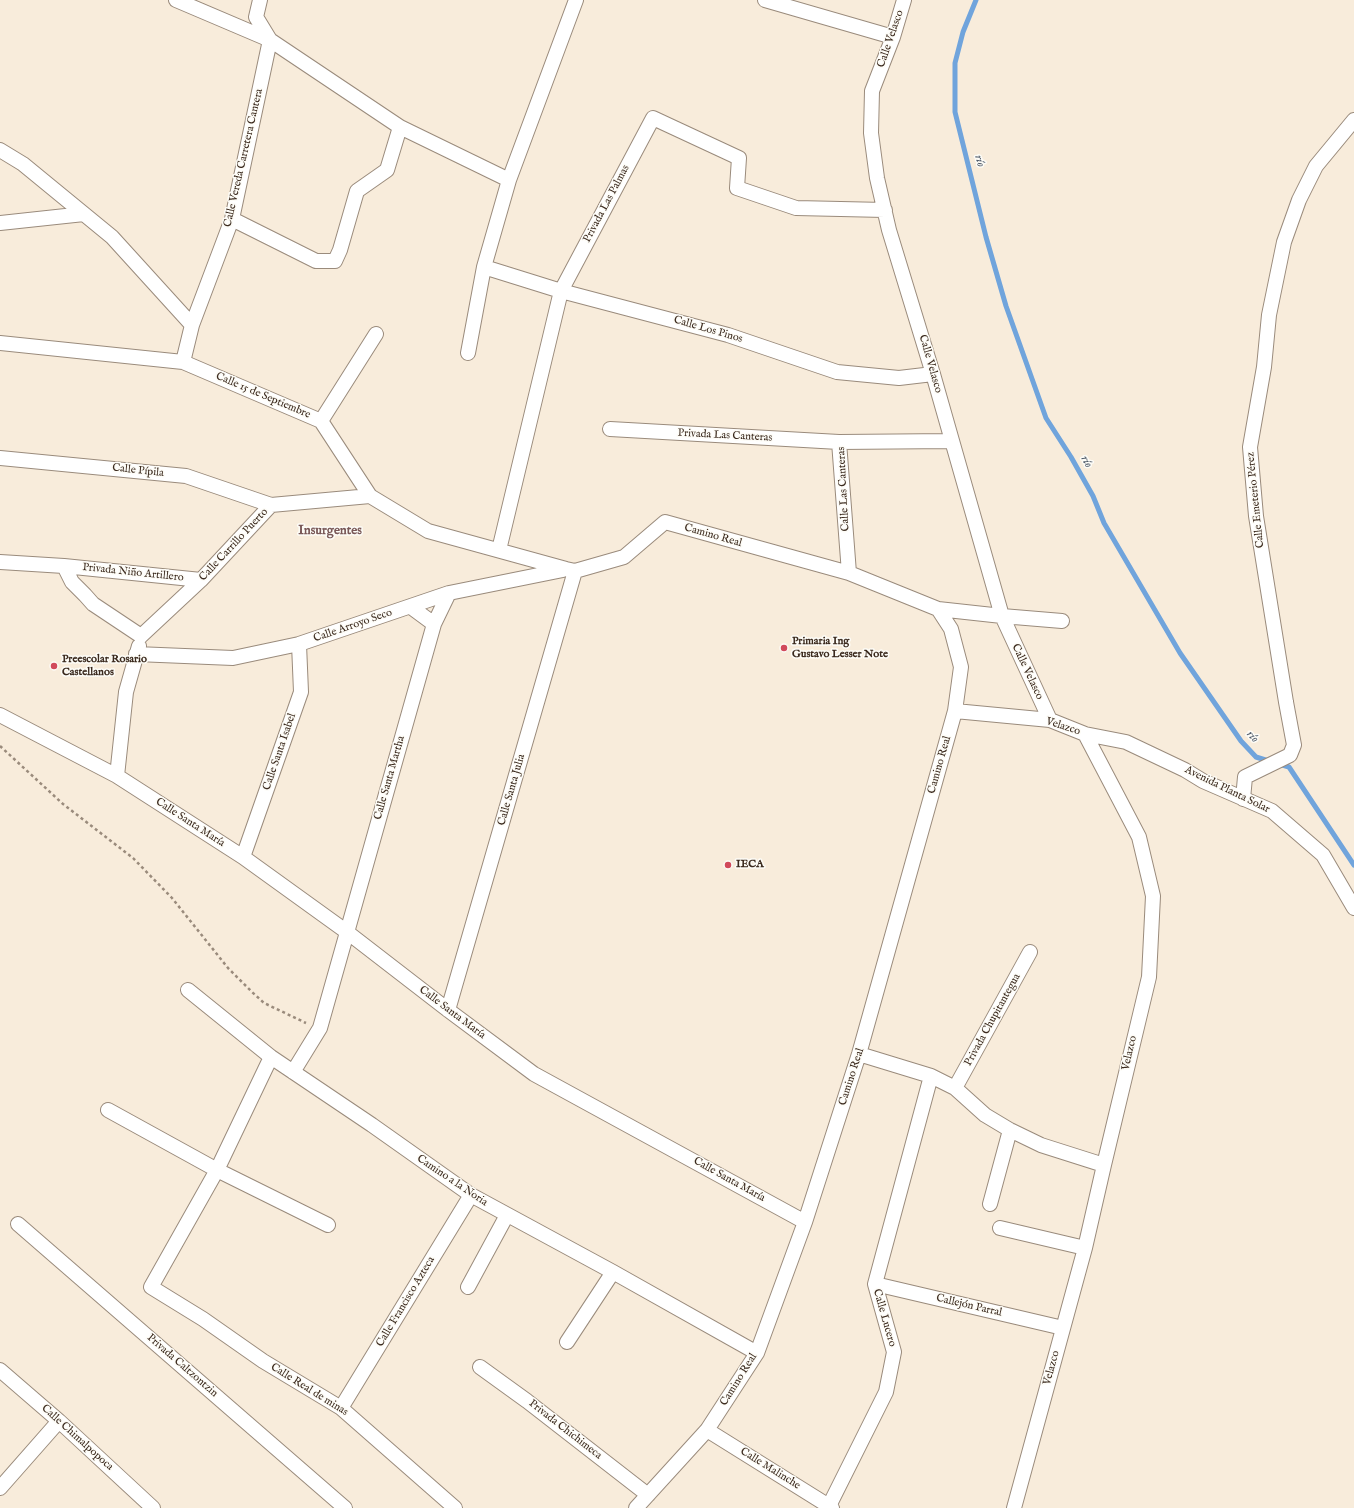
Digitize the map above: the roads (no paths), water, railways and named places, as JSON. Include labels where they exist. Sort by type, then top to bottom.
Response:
[{"type":"street","points":[[176,0],[270,40],[400,127],[509,180]]},
{"type":"street","points":[[260,0],[256,17],[270,40]]},
{"type":"street","points":[[468,353],[484,266],[509,180],[576,0]]},
{"type":"street","points":[[765,0],[893,37]]},
{"type":"street","name":"Calle Velasco","points":[[904,0],[893,37],[872,91],[871,133],[877,178],[889,230],[933,374],[1002,616],[1050,720]]},
{"type":"street","name":"Calle Vereda Carretera Cantera","points":[[183,362],[192,325],[232,219],[270,40]]},
{"type":"street","name":"Privada Las Palmas","points":[[561,291],[653,118],[739,158],[737,188],[796,208],[885,210]]},
{"type":"street","name":"Calle Emeterio Pérez","points":[[1243,799],[1245,777],[1290,755],[1294,745],[1257,524],[1250,447],[1264,367],[1269,315],[1284,242],[1299,200],[1316,166],[1354,120]]},
{"type":"street","points":[[232,219],[316,261],[335,261],[340,250],[357,190],[387,170],[400,127]]},
{"type":"street","points":[[0,150],[24,164],[112,237],[192,325]]},
{"type":"street","points":[[0,223],[84,214]]},
{"type":"street","name":"Calle Los Pinos","points":[[484,266],[561,291],[728,335],[836,372],[899,378],[933,374]]},
{"type":"street","points":[[499,550],[561,291]]},
{"type":"street","points":[[321,421],[376,334]]},
{"type":"street","name":"Calle 15 de Septiembre","points":[[0,343],[183,362],[321,421],[370,496],[428,531],[570,570]]},
{"type":"street","name":"Privada Las Canteras","points":[[610,429],[839,442]]},
{"type":"street","name":"Calle Las Canteras","points":[[849,573],[839,442],[951,441]]},
{"type":"street","name":"Calle Pípila","points":[[0,458],[186,476],[271,505]]},
{"type":"street","name":"Calle Carrillo Puerto","points":[[141,636],[201,580],[271,505],[370,496]]},
{"type":"street","name":"Camino Real","points":[[570,570],[624,557],[665,522],[849,573],[938,608],[1002,616],[1062,621]]},
{"type":"street","name":"Privada Niño Artillero","points":[[0,562],[64,566],[201,580]]},
{"type":"street","points":[[64,566],[72,582],[93,604],[141,636],[126,692],[117,776]]},
{"type":"street","name":"Calle Arroyo Seco","points":[[136,654],[233,658],[299,644],[449,593],[570,570]]},
{"type":"street","name":"Calle Santa Julia","points":[[448,1010],[570,570]]},
{"type":"street","name":"Calle Santa Martha","points":[[293,1072],[320,1028],[434,624],[449,593]]},
{"type":"street","points":[[411,607],[434,624]]},
{"type":"street","name":"Camino Real","points":[[636,1508],[707,1430],[757,1353],[805,1222],[859,1054],[955,711],[961,667],[951,629],[938,608]]},
{"type":"street","name":"Calle Santa Isabel","points":[[243,857],[301,692],[299,644]]},
{"type":"street","name":"Velazco","points":[[955,711],[1050,720],[1084,734],[1139,837],[1153,896],[1149,977],[1085,1248],[1014,1508]]},
{"type":"street","name":"Calle Santa María","points":[[0,715],[117,776],[243,857],[347,932],[534,1074],[805,1222]]},
{"type":"street","name":"Avenida Planta Solar","points":[[1084,734],[1126,742],[1185,770],[1203,781],[1272,811],[1323,855],[1354,908]]},
{"type":"street","name":"Privada Chupitantegua","points":[[956,1088],[1030,952]]},
{"type":"street","name":"Camino a la Noria","points":[[188,990],[271,1057],[471,1195],[614,1272],[757,1353]]},
{"type":"street","points":[[859,1054],[931,1076],[956,1088],[985,1115],[1010,1130],[1040,1145],[1104,1165]]},
{"type":"street","points":[[217,1170],[271,1057]]},
{"type":"street","name":"Calle Lucero","points":[[831,1507],[886,1392],[894,1352],[875,1284],[931,1076]]},
{"type":"street","points":[[108,1110],[217,1170],[328,1224]]},
{"type":"street","points":[[990,1204],[1010,1130]]},
{"type":"street","name":"Calle Real de minas","points":[[217,1170],[151,1287],[203,1319],[263,1361],[341,1408],[455,1508]]},
{"type":"street","name":"Calle Francisco Azteca","points":[[341,1408],[471,1195]]},
{"type":"street","points":[[468,1287],[507,1215]]},
{"type":"street","name":"Privada Caltzontzin","points":[[18,1224],[345,1508]]},
{"type":"street","points":[[1000,1228],[1085,1248]]},
{"type":"street","points":[[566,1342],[614,1272]]},
{"type":"street","name":"Callejón Parral","points":[[875,1284],[1063,1328]]},
{"type":"street","name":"Privada Chichimeca","points":[[480,1367],[527,1401],[648,1495]]},
{"type":"street","name":"Calle Chimalpopoca","points":[[0,1370],[59,1421],[153,1508]]},
{"type":"street","points":[[0,1488],[59,1421]]},
{"type":"street","name":"Calle Malinche","points":[[707,1430],[831,1507]]},
{"type":"waterway","name":"río","points":[[976,0],[963,32],[955,63],[955,112],[986,237],[1006,306],[1046,418],[1071,457],[1093,496],[1104,523],[1180,653],[1241,741],[1256,757],[1272,762]]},
{"type":"waterway","name":"río","points":[[1279,764],[1289,767],[1354,865]]},
{"type":"place","name":"Primaria Ing Gustavo Lesser Note","points":[[784,648]]},
{"type":"place","name":"Preescolar Rosario Castellanos","points":[[54,666]]},
{"type":"place","name":"IECA","points":[[728,865]]},
{"type":"district","name":"Insurgentes","points":[[330,531]]}]
